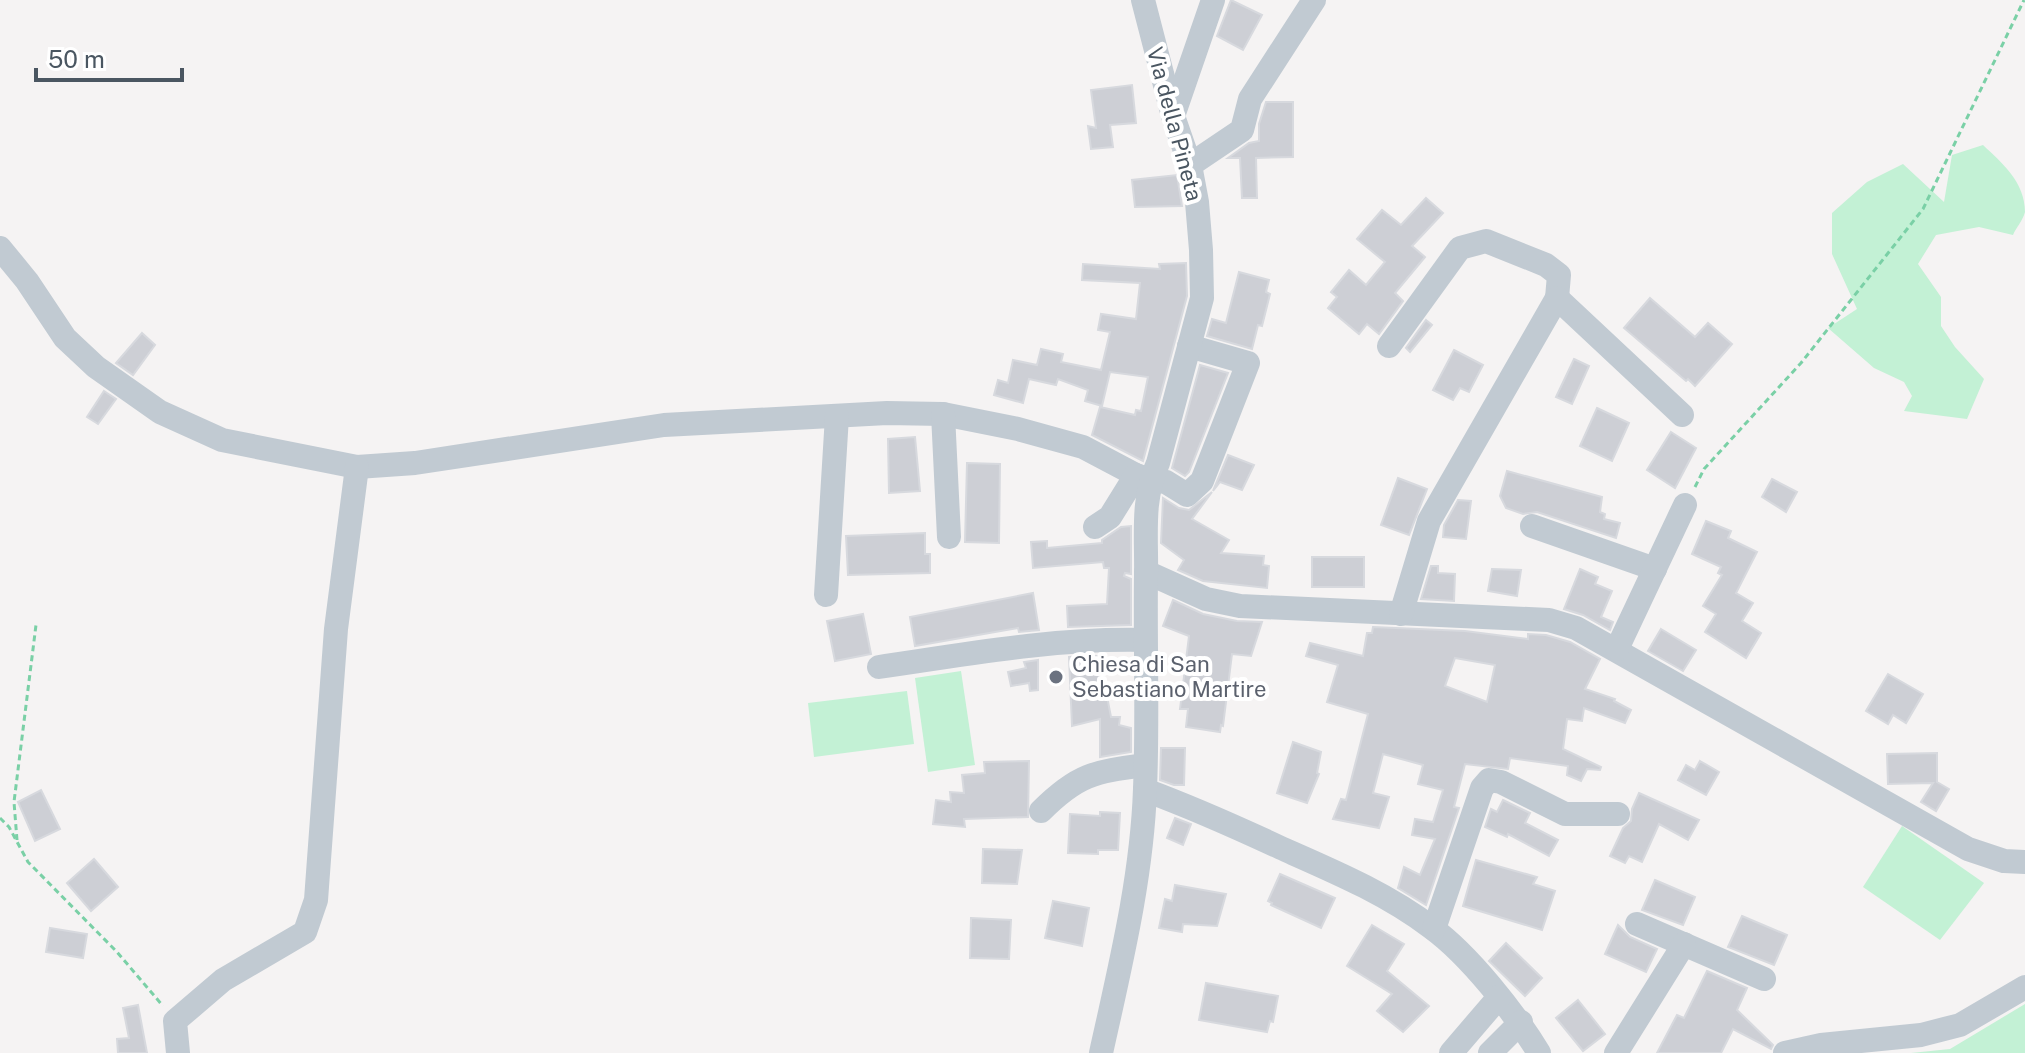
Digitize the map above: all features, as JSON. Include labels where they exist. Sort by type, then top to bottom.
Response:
[{"type":"street","name":"Via della Pineta","points":[[1143,0],[1173,116],[1190,165],[1197,202],[1202,298],[1158,463],[1143,478]]},
{"type":"street","points":[[1173,116],[1213,0]]},
{"type":"street","points":[[1190,165],[1242,130],[1250,99],[1314,0]]},
{"type":"street","points":[[1389,346],[1460,248],[1486,241],[1546,265],[1559,275],[1557,298],[1429,521],[1401,614]]},
{"type":"street","points":[[0,248],[27,281],[65,338],[96,367],[160,412],[222,440],[357,467],[415,463],[664,425],[887,413],[943,414],[1018,429],[1083,447],[1143,478],[1166,482],[1187,495],[1202,481],[1248,363],[1189,346]]},
{"type":"street","points":[[1557,298],[1682,415]]},
{"type":"street","points":[[943,414],[949,537]]},
{"type":"street","points":[[826,595],[837,416]]},
{"type":"street","points":[[178,1053],[175,1021],[223,980],[305,932],[316,900],[336,629],[357,467]]},
{"type":"street","points":[[1095,527],[1110,517],[1143,478]]},
{"type":"street","points":[[1101,1053],[1137,870],[1145,790],[1143,478]]},
{"type":"street","points":[[1617,649],[1685,505]]},
{"type":"street","points":[[1532,526],[1655,569]]},
{"type":"street","points":[[1146,572],[1206,599],[1240,606],[1549,620],[1576,628],[1968,849],[2004,861],[2025,862]]},
{"type":"street","points":[[879,667],[1043,643],[1093,639],[1144,640]]},
{"type":"street","points":[[1041,811],[1062,791],[1099,771],[1145,765]]},
{"type":"street","points":[[1434,929],[1479,796],[1489,780],[1501,782],[1565,814],[1618,814]]},
{"type":"street","points":[[1145,790],[1184,804],[1345,876],[1392,901],[1434,929],[1521,1022],[1539,1053]]},
{"type":"street","points":[[1637,924],[1764,979]]},
{"type":"street","points":[[1616,1053],[1684,944]]},
{"type":"street","points":[[1785,1053],[1921,1035],[1960,1025],[2025,987]]},
{"type":"street","points":[[1451,1053],[1499,997]]},
{"type":"street","points":[[1490,1053],[1521,1022]]},
{"type":"path","points":[[1685,505],[1704,469],[1801,363],[1923,209],[2024,0]]},
{"type":"path","points":[[17,841],[14,802],[36,625]]},
{"type":"path","points":[[0,818],[28,862],[117,952],[175,1021]]},
{"type":"green space","points":[[1983,145],[2017,182],[2024,201],[2025,212],[2021,221],[2013,235],[1979,227],[1936,235],[1918,264],[1941,297],[1941,326],[1984,379],[1967,419],[1904,411],[1912,396],[1904,382],[1874,368],[1828,328],[1857,309],[1832,254],[1832,213],[1867,182],[1903,164],[1944,202],[1952,155]]},
{"type":"green space","points":[[961,671],[975,765],[928,772],[915,678]]},
{"type":"green space","points":[[907,691],[914,744],[814,757],[808,703]]},
{"type":"green space","points":[[1902,826],[1984,883],[1940,940],[1863,887]]},
{"type":"green space","points":[[2025,1004],[2025,1053],[1911,1053],[1950,1049]]},
{"type":"building","points":[[1231,0],[1262,15],[1243,50],[1217,36]]},
{"type":"building","points":[[1132,85],[1136,123],[1110,125],[1113,147],[1091,149],[1088,126],[1096,128],[1091,90]]},
{"type":"building","points":[[1266,102],[1293,102],[1293,157],[1256,158],[1257,198],[1242,198],[1240,158],[1228,158],[1249,143],[1259,141],[1259,124]]},
{"type":"building","points":[[1177,175],[1182,206],[1135,207],[1132,180]]},
{"type":"building","points":[[1426,198],[1443,213],[1412,246],[1425,257],[1395,293],[1403,301],[1379,334],[1367,324],[1359,334],[1328,308],[1337,297],[1331,292],[1349,270],[1366,285],[1385,262],[1357,239],[1382,210],[1401,225]]},
{"type":"building","points":[[1186,263],[1187,296],[1143,461],[1092,435],[1100,407],[1135,415],[1136,410],[1141,411],[1148,377],[1110,372],[1102,406],[1085,401],[1088,390],[1058,379],[1056,385],[1029,379],[1023,403],[994,395],[998,380],[1008,383],[1013,360],[1037,365],[1041,349],[1063,354],[1061,362],[1101,370],[1110,332],[1098,330],[1101,314],[1136,319],[1140,283],[1082,280],[1083,264],[1160,269],[1159,264]]},
{"type":"building","points":[[1239,272],[1269,280],[1266,292],[1270,294],[1252,349],[1207,336],[1212,319],[1226,323]]},
{"type":"building","points":[[1650,298],[1695,337],[1708,323],[1732,344],[1695,386],[1624,328]]},
{"type":"building","points":[[1426,320],[1432,325],[1410,352],[1406,348]]},
{"type":"building","points":[[142,333],[155,345],[133,375],[116,363]]},
{"type":"building","points":[[1454,350],[1483,365],[1469,392],[1460,388],[1453,400],[1433,390]]},
{"type":"building","points":[[1574,359],[1589,366],[1572,404],[1556,397]]},
{"type":"building","points":[[1200,365],[1228,373],[1185,476],[1172,468]]},
{"type":"building","points":[[104,391],[116,399],[98,424],[87,417]]},
{"type":"building","points":[[1597,408],[1629,423],[1612,461],[1580,446]]},
{"type":"building","points":[[1671,432],[1696,448],[1675,488],[1647,470]]},
{"type":"building","points":[[915,437],[920,491],[889,493],[888,439]]},
{"type":"building","points":[[1228,455],[1254,465],[1242,490],[1220,482],[1213,491]]},
{"type":"building","points":[[967,463],[1000,464],[999,543],[965,542]]},
{"type":"building","points":[[1507,471],[1602,497],[1600,512],[1605,514],[1604,519],[1620,523],[1616,538],[1537,512],[1523,514],[1506,508],[1500,496]]},
{"type":"building","points":[[1398,478],[1427,489],[1409,535],[1381,525]]},
{"type":"building","points":[[1772,479],[1797,492],[1786,512],[1762,497]]},
{"type":"building","points":[[1212,492],[1192,519],[1229,540],[1221,553],[1264,556],[1263,565],[1269,566],[1267,588],[1203,581],[1178,570],[1184,560],[1161,543],[1163,498],[1189,510]]},
{"type":"building","points":[[1458,500],[1471,501],[1466,539],[1443,537],[1444,525]]},
{"type":"building","points":[[1706,521],[1731,531],[1728,538],[1757,552],[1736,593],[1753,603],[1742,621],[1761,633],[1746,658],[1705,632],[1716,614],[1703,606],[1722,575],[1718,573],[1721,567],[1692,554]]},
{"type":"building","points":[[1131,526],[1131,574],[1125,573],[1124,576],[1131,579],[1131,625],[1068,627],[1067,606],[1107,604],[1109,568],[1104,568],[1103,562],[1033,568],[1031,542],[1047,541],[1047,548],[1102,543],[1121,527]]},
{"type":"building","points":[[925,533],[925,554],[930,554],[930,573],[848,575],[846,536]]},
{"type":"building","points":[[1312,557],[1364,557],[1364,587],[1312,587]]},
{"type":"building","points":[[1431,566],[1438,566],[1438,573],[1455,574],[1454,601],[1421,599]]},
{"type":"building","points":[[1492,569],[1521,570],[1517,596],[1488,591]]},
{"type":"building","points":[[1580,569],[1598,577],[1595,584],[1612,591],[1601,617],[1613,622],[1610,630],[1583,615],[1564,609]]},
{"type":"building","points":[[1033,593],[1039,630],[1019,632],[1018,628],[915,646],[910,617]]},
{"type":"building","points":[[1173,600],[1203,614],[1262,622],[1251,656],[1232,654],[1220,732],[1186,727],[1188,709],[1180,709],[1189,636],[1163,626]]},
{"type":"building","points":[[863,614],[871,654],[835,661],[827,621]]},
{"type":"building","points":[[1373,627],[1465,631],[1528,639],[1528,634],[1546,635],[1570,642],[1600,659],[1585,689],[1615,699],[1631,710],[1625,723],[1584,708],[1582,721],[1567,719],[1563,749],[1601,767],[1600,770],[1587,769],[1581,781],[1567,775],[1568,766],[1510,758],[1508,769],[1465,764],[1454,807],[1459,808],[1426,905],[1398,888],[1404,867],[1420,875],[1435,839],[1412,835],[1415,819],[1433,822],[1443,790],[1418,784],[1423,765],[1383,754],[1373,793],[1389,797],[1379,828],[1333,819],[1341,799],[1346,800],[1368,714],[1327,702],[1338,665],[1306,656],[1310,643],[1363,656],[1367,633],[1372,633]],"holes":[[[1455,658],[1495,665],[1487,702],[1445,686]]]},
{"type":"building","points":[[1661,629],[1696,650],[1683,671],[1648,651]]},
{"type":"building","points":[[1099,656],[1111,717],[1120,717],[1119,725],[1131,728],[1131,752],[1100,757],[1100,719],[1072,726],[1069,657]]},
{"type":"building","points":[[1038,660],[1038,690],[1030,691],[1029,683],[1011,686],[1008,672],[1026,668],[1024,662]]},
{"type":"building","points":[[1888,674],[1923,694],[1906,723],[1893,715],[1888,724],[1866,711]]},
{"type":"building","points":[[1293,742],[1321,752],[1319,774],[1307,803],[1277,793]]},
{"type":"building","points":[[1161,748],[1185,748],[1184,785],[1160,780]]},
{"type":"building","points":[[1937,753],[1937,782],[1949,789],[1936,811],[1921,802],[1933,783],[1888,784],[1887,754]]},
{"type":"building","points":[[1029,761],[1028,817],[964,819],[965,827],[933,824],[936,800],[951,802],[950,792],[964,793],[962,775],[985,773],[984,762]]},
{"type":"building","points":[[1700,761],[1719,772],[1706,795],[1678,780],[1686,765],[1695,770]]},
{"type":"building","points":[[41,790],[60,829],[35,841],[18,802]]},
{"type":"building","points":[[1639,793],[1699,820],[1688,840],[1659,824],[1642,862],[1629,856],[1625,863],[1610,856],[1623,828],[1631,821]]},
{"type":"building","points":[[1503,800],[1530,813],[1525,823],[1558,840],[1549,856],[1508,834],[1507,837],[1485,827],[1491,809],[1497,812]]},
{"type":"building","points":[[1100,812],[1120,813],[1118,850],[1098,850],[1098,854],[1068,853],[1070,814],[1100,816]]},
{"type":"building","points":[[1175,818],[1191,824],[1183,845],[1167,838]]},
{"type":"building","points":[[983,849],[1022,850],[1017,884],[982,883]]},
{"type":"building","points":[[94,859],[118,887],[91,911],[67,883]]},
{"type":"building","points":[[1476,860],[1537,877],[1533,884],[1555,891],[1542,930],[1463,906]]},
{"type":"building","points":[[1280,874],[1335,898],[1321,928],[1271,905],[1268,901]]},
{"type":"building","points":[[1655,880],[1695,897],[1683,925],[1642,910]]},
{"type":"building","points":[[1175,885],[1226,894],[1217,926],[1183,924],[1182,932],[1159,928],[1165,899],[1172,901]]},
{"type":"building","points":[[1053,901],[1089,908],[1082,946],[1045,938]]},
{"type":"building","points":[[1742,916],[1787,935],[1774,965],[1728,947]]},
{"type":"building","points":[[971,918],[1011,920],[1009,959],[970,958]]},
{"type":"building","points":[[1372,925],[1404,944],[1387,971],[1429,1006],[1403,1032],[1377,1011],[1392,994],[1347,966]]},
{"type":"building","points":[[1618,925],[1630,937],[1657,949],[1646,972],[1605,954]]},
{"type":"building","points":[[50,928],[87,934],[83,958],[46,952]]},
{"type":"building","points":[[1506,943],[1542,978],[1525,996],[1489,961]]},
{"type":"building","points":[[1707,971],[1747,988],[1737,1010],[1773,1045],[1771,1049],[1733,1029],[1721,1053],[1657,1053],[1677,1015],[1684,1018]]},
{"type":"building","points":[[1206,983],[1278,996],[1273,1022],[1270,1021],[1267,1032],[1199,1020]]},
{"type":"building","points":[[1578,1000],[1605,1034],[1583,1051],[1556,1018]]},
{"type":"building","points":[[138,1005],[147,1053],[118,1053],[117,1039],[129,1038],[123,1008]]},
{"type":"place","name":"Chiesa di San Sebastiano Martire","points":[[1056,677]]}]
